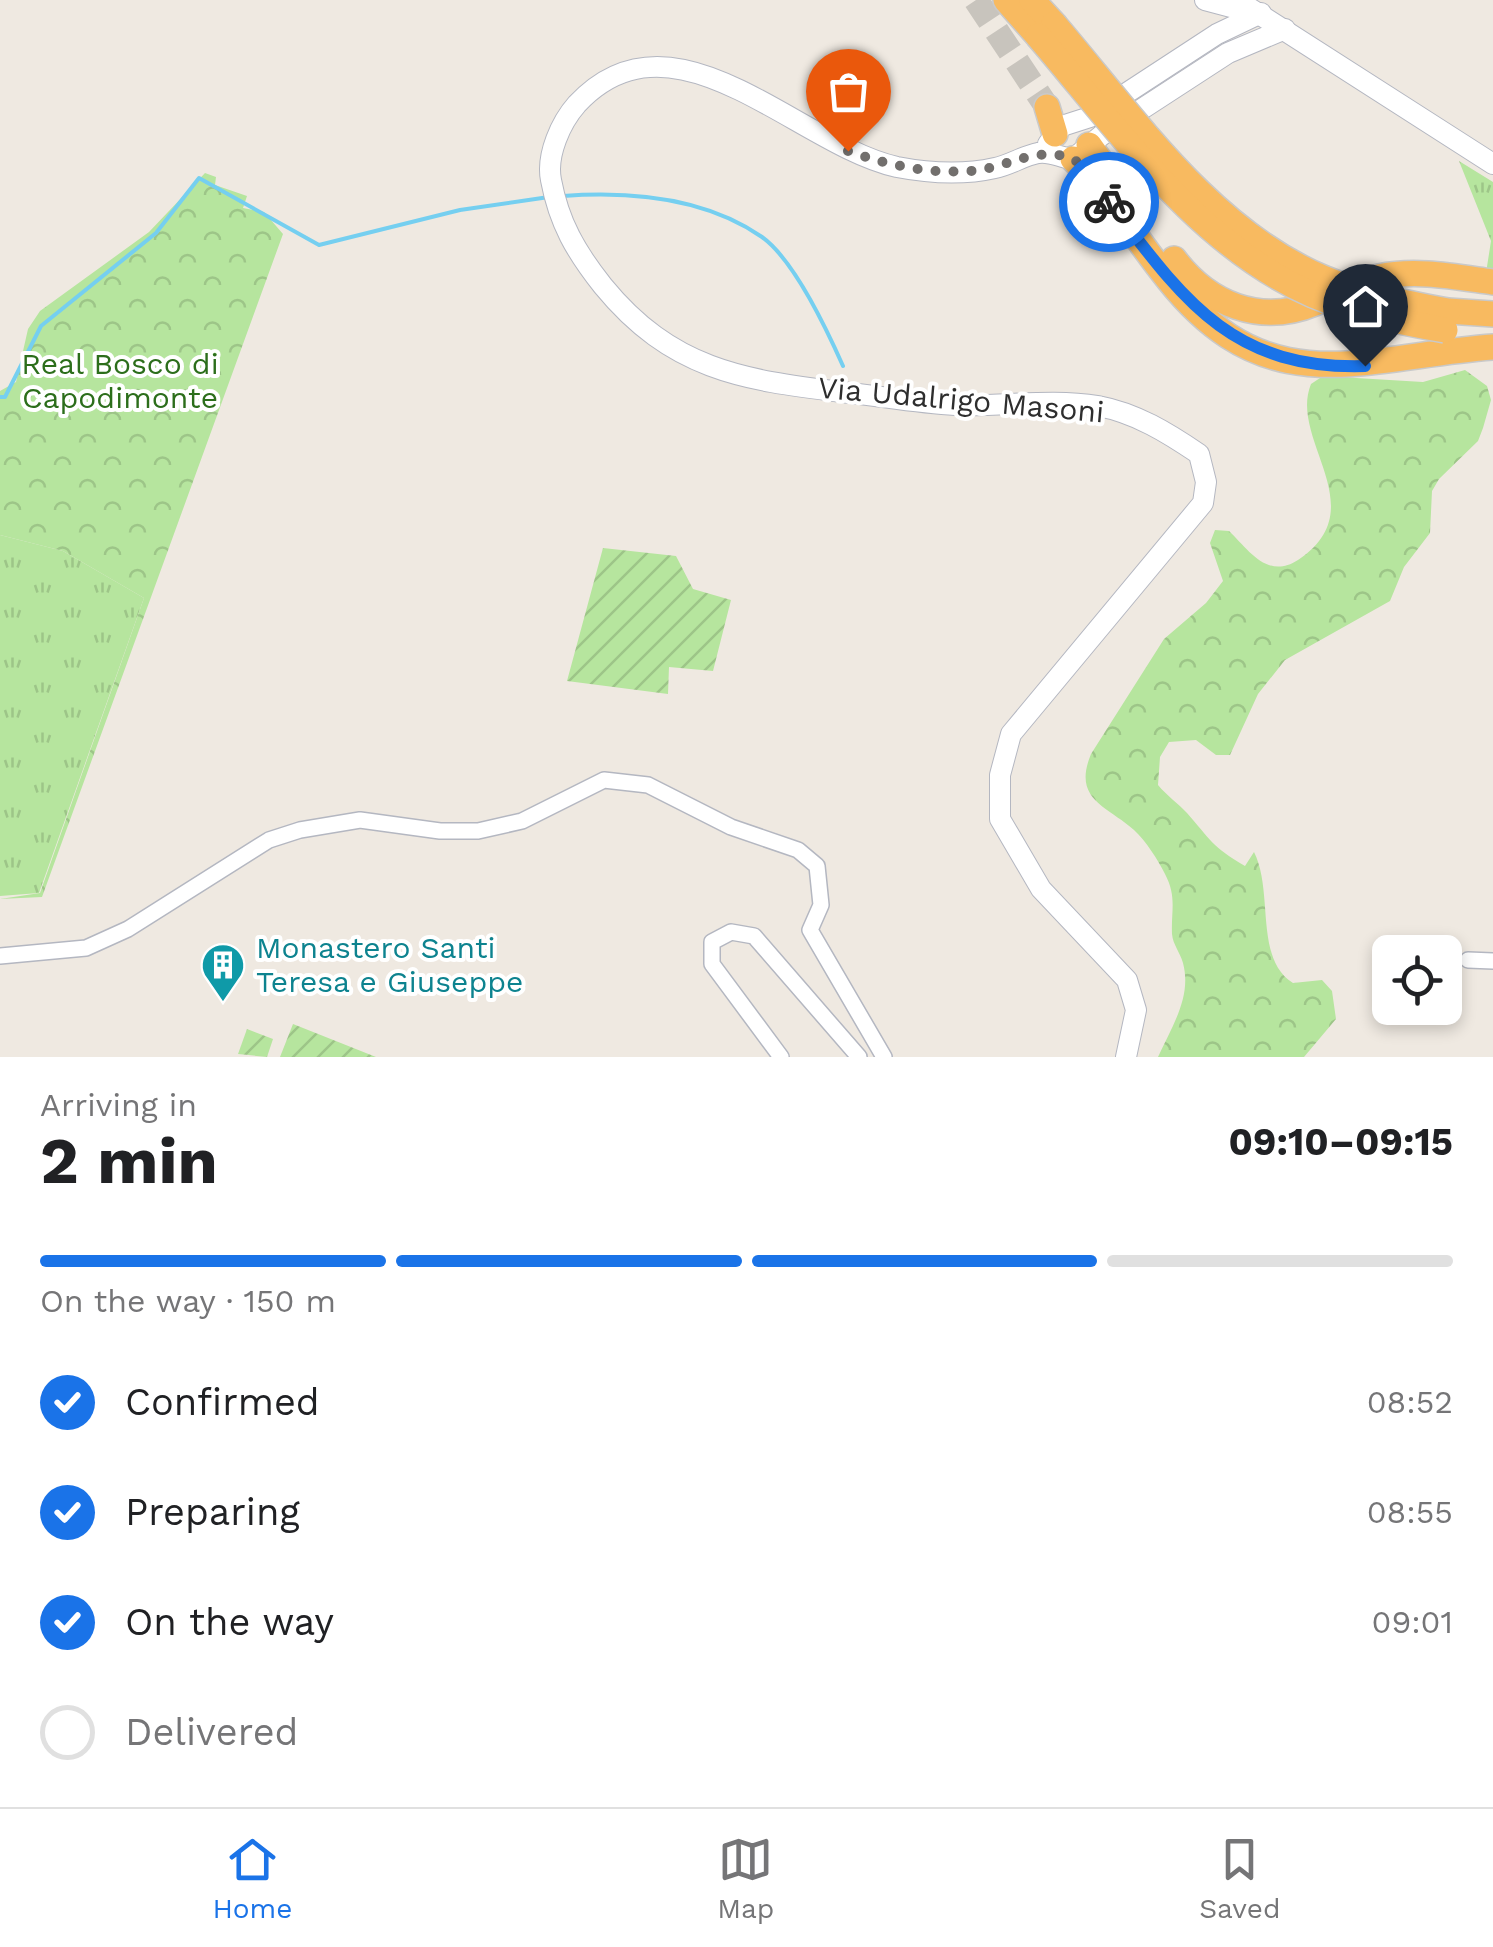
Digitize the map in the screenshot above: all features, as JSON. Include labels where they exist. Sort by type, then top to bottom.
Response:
[{"type":"highway","points":[[1006,0],[1046,30],[1208,199],[1260,243],[1320,276],[1382,299],[1493,314]]},
{"type":"highway","points":[[1032,0],[1046,30],[1195,214],[1250,260],[1312,294],[1378,318],[1445,330],[1493,333]]},
{"type":"highway","points":[[1047,107],[1069,148],[1190,304],[1222,331],[1268,354],[1316,365],[1352,366],[1493,346]]},
{"type":"highway","points":[[1069,148],[1195,284],[1242,309],[1297,309],[1362,282],[1404,274],[1493,282]]},
{"type":"street","points":[[1238,0],[1493,164]]},
{"type":"street","points":[[1209,2],[1260,14]]},
{"type":"street","points":[[1209,2],[1221,14],[1217,34]]},
{"type":"street","name":"Via Udalrigo Masoni","points":[[1069,148],[1217,34],[1260,14]]},
{"type":"street","name":"Via Udalrigo Masoni","points":[[1228,53],[1260,14]]},
{"type":"street","name":"Via Udalrigo Masoni","points":[[1126,1057],[1136,1010],[1128,980],[1040,889],[1000,819],[1000,775],[1011,734],[1202,503],[1206,482],[1199,454],[1157,426],[1101,406],[1043,400],[957,405],[764,383],[716,370],[634,324],[579,256],[557,210],[550,173],[560,130],[580,101],[606,81],[655,65],[688,66],[721,78],[848,151],[898,167],[974,171],[1069,148],[1228,53],[1286,30]]},
{"type":"street","points":[[0,956],[86,948],[128,928],[268,840],[300,830],[360,820],[440,831],[478,831],[522,821],[604,780],[628,779],[648,785],[731,827],[798,850],[817,866],[821,905],[810,930],[884,1057]]},
{"type":"street","points":[[781,1057],[712,964],[712,942],[731,932],[754,936],[860,1057]]},
{"type":"street","points":[[1468,960],[1493,961]]},
{"type":"green space","points":[[1459,161],[1493,182],[1493,274],[1486,273],[1491,241]]},
{"type":"green space","name":"Real Bosco di Capodimonte","points":[[205,173],[216,177],[215,185],[247,196],[243,208],[264,212],[283,234],[42,897],[0,899],[40,893],[144,598],[63,551],[0,535],[0,391],[16,382],[28,329],[40,311],[149,232]]},
{"type":"green space","points":[[1465,370],[1487,386],[1491,400],[1483,428],[1478,441],[1432,491],[1430,533],[1404,567],[1390,601],[1285,660],[1258,694],[1230,755],[1216,755],[1196,740],[1169,742],[1160,757],[1158,785],[1212,842],[1245,866],[1254,852],[1260,868],[1273,958],[1293,983],[1322,980],[1332,991],[1336,1019],[1304,1057],[1158,1057],[1185,988],[1183,963],[1172,934],[1171,890],[1143,840],[1089,792],[1086,769],[1091,754],[1164,639],[1206,603],[1223,581],[1210,543],[1215,530],[1229,531],[1259,560],[1277,567],[1298,560],[1320,540],[1330,518],[1330,496],[1310,428],[1307,406],[1311,384],[1323,376],[1423,382]]},
{"type":"green space","points":[[0,535],[63,551],[144,598],[39,893],[0,896]]},
{"type":"green space","points":[[603,548],[676,556],[693,589],[731,600],[713,671],[669,667],[668,694],[567,681]]},
{"type":"green space","points":[[293,1024],[376,1057],[280,1057]]},
{"type":"green space","points":[[247,1029],[273,1039],[267,1057],[238,1054]]},
{"type":"waterway","points":[[0,397],[5,397],[41,326],[156,233],[199,178],[319,245],[460,210],[549,197]]},
{"type":"waterway","points":[[563,196],[641,196],[691,205],[762,237],[797,278],[843,366]]},
{"type":"tunnel","points":[[976,0],[1047,107]]},
{"type":"way so far","points":[[848,151],[898,167],[950,172],[995,168],[1038,154],[1057,153],[1074,159],[1109,202]]},
{"type":"place","name":"Monastero Santi Teresa e Giuseppe","points":[[223,1003]]},
{"type":"route","points":[[1109,202],[1190,304],[1222,331],[1268,354],[1291,360],[1365,366]]}]
